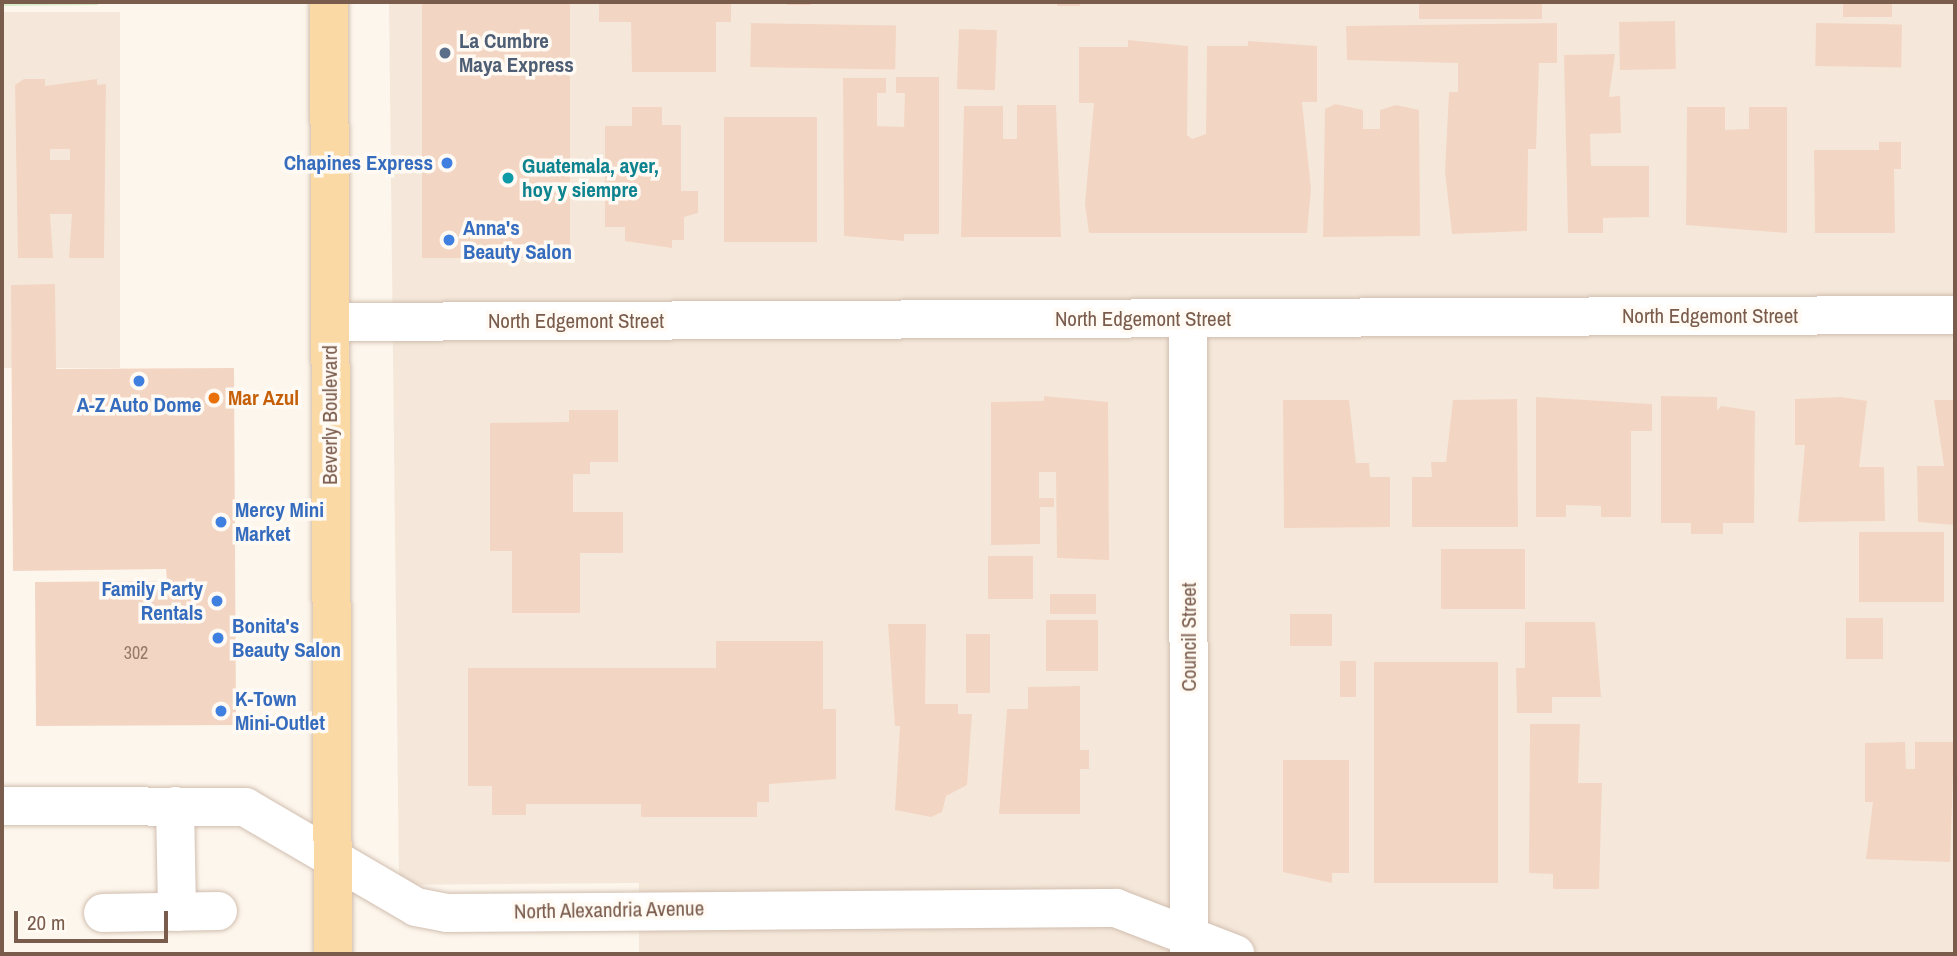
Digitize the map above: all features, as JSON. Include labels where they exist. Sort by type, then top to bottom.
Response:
[{"type":"main road","name":"Beverly Boulevard","points":[[329,2],[333,954]]},
{"type":"street","name":"North Edgemont Street","points":[[330,322],[1955,315]]},
{"type":"street","name":"Council Street","points":[[1188,319],[1189,943]]},
{"type":"street","name":"North Alexandria Avenue","points":[[2,806],[245,807],[416,907],[446,913],[1116,908],[1189,943],[1235,954]]},
{"type":"street","points":[[175,806],[177,912]]},
{"type":"street","points":[[103,913],[218,911]]},
{"type":"shaded area","points":[[389,2],[1955,2],[1955,954],[639,954],[639,883],[399,885]]},
{"type":"shaded area","points":[[2,12],[120,12],[120,368],[2,368]]},
{"type":"green space","points":[[2,2],[97,2],[98,5],[2,6]]},
{"type":"building","points":[[422,2],[570,2],[570,258],[422,258]]},
{"type":"building","points":[[599,2],[731,2],[731,22],[716,22],[716,72],[632,72],[631,22],[599,22]]},
{"type":"building","points":[[787,2],[811,2],[811,5],[787,5]]},
{"type":"building","points":[[1057,2],[1080,2],[1080,6],[1057,6]]},
{"type":"building","points":[[1419,2],[1542,2],[1542,19],[1419,19]]},
{"type":"building","points":[[1843,2],[1892,2],[1892,17],[1843,17]]},
{"type":"building","points":[[1675,21],[1676,69],[1620,70],[1619,22]]},
{"type":"building","points":[[751,23],[896,26],[895,70],[750,67]]},
{"type":"building","points":[[1557,23],[1557,63],[1539,63],[1536,149],[1528,149],[1527,231],[1452,234],[1445,171],[1449,92],[1458,92],[1458,63],[1347,60],[1346,26]]},
{"type":"building","points":[[1816,23],[1902,25],[1901,67],[1815,66]]},
{"type":"building","points":[[959,29],[997,30],[995,90],[957,89]]},
{"type":"building","points":[[1128,40],[1188,46],[1187,135],[1192,139],[1206,134],[1207,46],[1248,46],[1248,41],[1317,46],[1317,102],[1302,102],[1311,189],[1307,233],[1089,233],[1085,204],[1094,103],[1079,103],[1079,47],[1128,47]]},
{"type":"building","points":[[1615,54],[1609,97],[1620,96],[1621,133],[1590,134],[1591,166],[1649,166],[1649,217],[1603,218],[1603,233],[1568,233],[1564,55]]},
{"type":"building","points":[[896,77],[939,77],[939,234],[904,234],[904,241],[844,236],[843,78],[886,78],[886,93],[877,93],[877,126],[904,127],[905,93],[896,93]]},
{"type":"building","points":[[24,79],[45,79],[45,86],[97,79],[97,85],[106,84],[104,258],[69,258],[72,214],[50,214],[53,258],[18,258],[15,85]],"holes":[[[50,149],[70,149],[70,160],[50,160]]]},
{"type":"building","points":[[1335,104],[1363,110],[1363,129],[1380,129],[1380,110],[1396,105],[1419,110],[1420,236],[1323,237],[1325,109]]},
{"type":"building","points":[[1017,105],[1056,105],[1061,237],[961,237],[964,106],[1003,106],[1003,139],[1017,139]]},
{"type":"building","points":[[632,107],[662,107],[662,125],[681,125],[681,191],[698,191],[698,213],[684,217],[684,240],[672,240],[672,248],[625,241],[625,227],[605,227],[605,126],[632,126]]},
{"type":"building","points":[[1687,107],[1725,107],[1725,130],[1749,129],[1749,107],[1787,107],[1787,233],[1686,225]]},
{"type":"building","points":[[724,117],[817,117],[817,242],[724,242]]},
{"type":"building","points":[[1879,142],[1901,142],[1901,169],[1894,169],[1895,233],[1815,233],[1814,150],[1879,150]]},
{"type":"building","points":[[55,284],[56,369],[234,368],[236,725],[36,726],[35,582],[167,581],[166,569],[13,571],[11,285]]},
{"type":"building","points":[[1044,396],[1108,402],[1109,560],[1057,558],[1056,472],[1039,472],[1039,498],[1054,498],[1054,507],[1040,507],[1040,544],[991,545],[991,402],[1044,401]]},
{"type":"building","points":[[1661,396],[1717,397],[1717,411],[1721,406],[1755,411],[1754,523],[1723,523],[1723,534],[1691,534],[1691,523],[1661,523]]},
{"type":"building","points":[[1536,397],[1652,404],[1652,431],[1631,431],[1631,517],[1601,517],[1601,506],[1566,505],[1566,517],[1536,517]]},
{"type":"building","points":[[1841,397],[1867,401],[1859,467],[1884,467],[1885,521],[1798,522],[1805,445],[1795,445],[1795,399]]},
{"type":"building","points":[[1517,399],[1518,527],[1412,527],[1412,477],[1432,477],[1431,462],[1446,462],[1453,400]]},
{"type":"building","points":[[1283,400],[1349,400],[1356,463],[1369,463],[1370,477],[1390,477],[1390,527],[1284,528]]},
{"type":"building","points":[[1934,400],[1955,400],[1955,525],[1918,522],[1917,466],[1944,466]]},
{"type":"building","points":[[569,410],[618,410],[618,462],[590,462],[590,474],[573,474],[573,512],[623,512],[623,553],[580,553],[580,613],[512,613],[512,551],[490,551],[490,423],[569,422]]},
{"type":"building","points":[[1859,532],[1944,532],[1944,602],[1859,602]]},
{"type":"building","points":[[1441,549],[1525,549],[1525,609],[1441,609]]},
{"type":"building","points":[[988,556],[1033,556],[1033,599],[988,599]]},
{"type":"building","points":[[1050,594],[1096,594],[1096,614],[1050,614]]},
{"type":"building","points":[[1290,614],[1332,614],[1332,646],[1290,646]]},
{"type":"building","points":[[1846,618],[1883,618],[1883,659],[1846,659]]},
{"type":"building","points":[[1046,620],[1098,620],[1098,671],[1046,671]]},
{"type":"building","points":[[1525,622],[1595,622],[1601,697],[1552,697],[1552,713],[1517,713],[1516,668],[1525,668]]},
{"type":"building","points":[[888,624],[926,624],[925,704],[958,704],[958,714],[972,714],[967,785],[946,796],[942,812],[931,817],[895,810],[900,726],[895,726]]},
{"type":"building","points":[[966,634],[990,634],[990,693],[966,693]]},
{"type":"building","points":[[716,641],[823,641],[823,709],[836,709],[836,779],[769,784],[769,802],[757,802],[757,817],[641,817],[641,804],[526,804],[526,815],[492,815],[492,786],[468,786],[468,668],[716,668]]},
{"type":"building","points":[[1340,661],[1356,661],[1356,697],[1340,697]]},
{"type":"building","points":[[1374,662],[1498,662],[1498,883],[1374,883]]},
{"type":"building","points":[[1080,686],[1080,750],[1089,750],[1089,769],[1080,769],[1080,814],[999,814],[1007,709],[1028,709],[1028,687]]},
{"type":"building","points":[[1530,724],[1580,724],[1578,783],[1602,783],[1599,889],[1553,889],[1553,874],[1529,873]]},
{"type":"building","points":[[1905,742],[1906,769],[1915,769],[1915,742],[1954,742],[1950,862],[1866,859],[1873,802],[1865,802],[1865,743]]},
{"type":"building","points":[[1283,760],[1349,760],[1349,873],[1332,873],[1332,883],[1283,872]]},
{"type":"place","name":"La Cumbre Maya Express","points":[[445,53]]},
{"type":"place","name":"Chapines Express","points":[[447,163]]},
{"type":"place","name":"Guatemala, ayer, hoy y siempre","points":[[508,178]]},
{"type":"place","name":"Anna's Beauty Salon","points":[[449,240]]},
{"type":"place","name":"A-Z Auto Dome","points":[[139,381]]},
{"type":"place","name":"Mar Azul","points":[[214,398]]},
{"type":"place","name":"Mercy Mini Market","points":[[221,522]]},
{"type":"place","name":"Family Party Rentals","points":[[217,601]]},
{"type":"place","name":"Bonita's Beauty Salon","points":[[218,638]]},
{"type":"place","name":"K-Town Mini-Outlet","points":[[221,711]]}]
